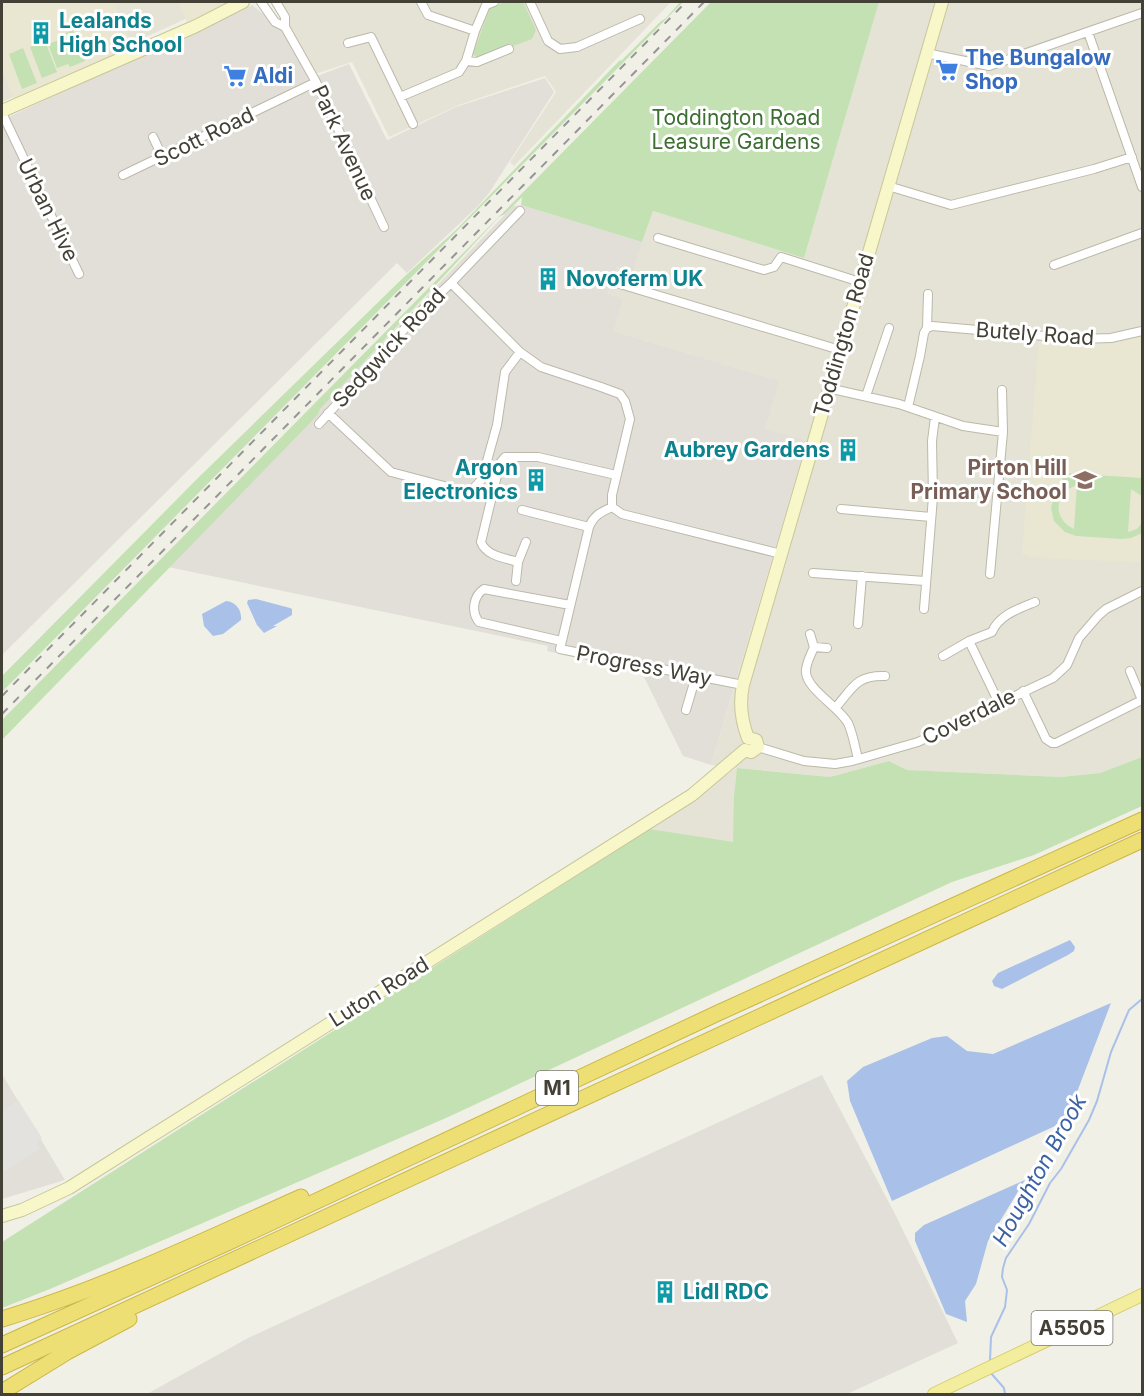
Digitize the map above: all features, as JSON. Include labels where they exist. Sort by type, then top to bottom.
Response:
[{"type":"highway","name":"M1","points":[[2,1345],[227,1243],[718,1013],[1143,820]]},
{"type":"highway","name":"M1","points":[[2,1367],[1143,840]]},
{"type":"highway","points":[[2,1319],[110,1280],[193,1246],[634,1046],[718,1013]]},
{"type":"highway","points":[[2,1392],[67,1352],[122,1323],[335,1223],[455,1159]]},
{"type":"main road","points":[[2,112],[186,31],[243,2]]},
{"type":"main road","name":"Toddington Road","points":[[750,745],[741,711],[740,700],[743,685],[942,2]]},
{"type":"main road","name":"Luton Road","points":[[2,1216],[22,1210],[69,1188],[692,795],[750,745]]},
{"type":"main road","name":"A5505","points":[[934,1395],[1002,1360],[1142,1295]]},
{"type":"street","name":"Park Avenue","points":[[261,2],[275,22],[285,27]]},
{"type":"street","name":"Park Avenue","points":[[276,2],[285,17],[285,27],[316,82],[384,227]]},
{"type":"street","points":[[421,2],[428,15],[475,31]]},
{"type":"street","points":[[400,97],[459,72],[466,61],[486,5],[494,2]]},
{"type":"street","points":[[530,2],[548,40],[560,49],[577,47],[640,19]]},
{"type":"street","points":[[926,53],[989,66],[1143,13]]},
{"type":"street","points":[[1088,32],[1131,157],[1141,175],[1143,187]]},
{"type":"street","points":[[348,43],[371,37],[413,124]]},
{"type":"street","points":[[466,61],[477,62],[509,49]]},
{"type":"street","name":"Scott Road","points":[[123,175],[316,82]]},
{"type":"street","name":"Urban Hive","points":[[2,112],[79,274]]},
{"type":"street","points":[[153,137],[162,156]]},
{"type":"street","points":[[888,186],[951,205],[1094,169],[1131,157]]},
{"type":"street","name":"Sedgwick Road","points":[[319,424],[416,316],[520,211]]},
{"type":"street","points":[[1054,265],[1143,233]]},
{"type":"street","points":[[658,238],[764,270],[774,267],[781,257],[860,282]]},
{"type":"street","name":"Sedgwick Road","points":[[451,283],[520,352],[541,367],[620,394],[625,401],[630,419],[616,475],[612,507]]},
{"type":"street","points":[[620,284],[840,351]]},
{"type":"street","points":[[908,407],[927,328],[928,294]]},
{"type":"street","name":"Butely Road","points":[[927,328],[932,326],[1079,339],[1111,338],[1143,331]]},
{"type":"street","points":[[866,396],[889,328]]},
{"type":"street","name":"Sedgwick Road","points":[[328,413],[391,472],[463,491],[472,490],[478,486],[485,471],[497,425],[506,368],[520,352]]},
{"type":"street","points":[[828,388],[908,407],[963,426],[1003,432]]},
{"type":"street","points":[[990,574],[1003,432],[1002,390]]},
{"type":"street","points":[[924,609],[935,417]]},
{"type":"street","points":[[518,562],[492,554],[483,549],[481,542],[502,459],[511,455],[538,457],[616,475]]},
{"type":"street","points":[[522,510],[589,527],[593,518],[612,507],[622,514],[781,554]]},
{"type":"street","points":[[841,509],[931,517]]},
{"type":"street","name":"Progress Way","points":[[589,527],[560,649],[743,685]]},
{"type":"street","points":[[516,580],[518,562],[526,542]]},
{"type":"street","points":[[813,573],[925,581]]},
{"type":"street","points":[[858,624],[862,576]]},
{"type":"street","points":[[561,641],[479,622],[474,615],[475,603],[478,593],[484,589],[570,605]]},
{"type":"street","name":"Coverdale","points":[[750,745],[804,761],[835,764],[918,742],[1053,678],[1067,665],[1079,638],[1098,616],[1106,609],[1143,591]]},
{"type":"street","points":[[943,656],[969,641],[992,632],[994,626],[1004,617],[1035,602]]},
{"type":"street","points":[[810,634],[814,646],[808,660],[807,676],[848,723],[858,759]]},
{"type":"street","points":[[969,641],[999,703]]},
{"type":"street","points":[[814,646],[827,648]]},
{"type":"street","points":[[1023,691],[1046,739],[1056,743],[1142,700],[1130,671]]},
{"type":"street","points":[[836,708],[861,678],[870,675],[885,676]]},
{"type":"street","points":[[686,710],[696,676]]},
{"type":"shaded area","name":"Lealands High School","points":[[2,2],[223,2],[2,102]]},
{"type":"shaded area","name":"Lealands High School","points":[[2,2],[124,2],[115,5],[134,48],[14,100],[2,69]]},
{"type":"shaded area","name":"Lealands High School","points":[[178,2],[232,2],[187,22]]},
{"type":"shaded area","points":[[276,2],[671,2],[514,166],[510,162],[556,92],[545,76],[459,105],[389,137],[352,62],[315,74]]},
{"type":"shaded area","points":[[879,2],[1142,2],[1142,757],[1100,773],[1061,777],[907,770],[889,761],[830,777],[738,768],[735,785],[734,843],[650,829],[736,768],[711,765],[807,442],[765,429],[778,381],[613,331],[608,294],[617,265],[632,270],[653,211],[804,258]]},
{"type":"shaded area","points":[[252,5],[282,29],[312,78],[349,64],[387,140],[456,107],[545,78],[554,92],[489,193],[478,206],[407,273],[397,263],[2,655],[2,120]]},
{"type":"shaded area","points":[[521,205],[642,242],[633,270],[617,266],[608,294],[623,299],[613,331],[779,381],[765,429],[807,441],[711,765],[683,756],[642,673],[547,651],[548,646],[168,567],[513,206]]},
{"type":"shaded area","name":"Pirton Hill Primary School","points":[[1142,336],[1142,562],[1056,559],[1022,554],[1039,340],[1105,342]]},
{"type":"shaded area","points":[[2,1074],[65,1180],[2,1199]]},
{"type":"shaded area","name":"Lidl RDC","points":[[822,1075],[896,1216],[958,1343],[847,1394],[147,1394],[248,1338]]},
{"type":"shaded area","points":[[18,1100],[42,1138],[37,1143],[40,1149],[2,1173],[2,1111]]},
{"type":"green space","points":[[505,2],[523,2],[536,30],[532,39],[513,46],[511,44],[478,58],[473,54],[490,8]]},
{"type":"green space","points":[[680,2],[683,2],[2,692],[2,676],[198,478],[405,276],[457,229],[620,60]]},
{"type":"green space","name":"Toddington Road Leasure Gardens","points":[[711,2],[879,2],[804,258],[653,211],[642,242],[521,205],[522,197],[499,217],[320,409],[307,426],[2,740],[2,720]]},
{"type":"green space","points":[[73,30],[85,61],[70,67],[68,64],[57,68],[48,44],[59,40],[58,36]]},
{"type":"green space","points":[[45,41],[57,72],[42,78],[30,47]]},
{"type":"green space","points":[[23,48],[37,83],[22,89],[9,54]]},
{"type":"green space","points":[[1062,473],[1142,478],[1142,496],[1131,489],[1128,532],[1137,529],[1142,523],[1142,533],[1122,539],[1076,536],[1065,532],[1054,521],[1051,508],[1054,496],[1063,484]],"holes":[[[1077,485],[1074,529],[1062,519],[1059,506],[1064,493]]]},
{"type":"green space","points":[[1142,757],[1142,806],[1034,855],[952,882],[446,1118],[2,1308],[2,1242],[650,829],[733,842],[737,768],[830,777],[889,761],[907,770],[1061,777],[1100,773]]},
{"type":"water","points":[[256,599],[290,608],[292,615],[264,633],[257,625],[247,603],[248,600]]},
{"type":"water","points":[[226,601],[238,607],[241,620],[223,634],[213,636],[204,626],[202,614]]},
{"type":"water","points":[[1070,940],[1075,947],[1074,951],[1068,955],[1002,989],[994,986],[992,981],[998,973]]},
{"type":"water","points":[[1111,1003],[1066,1121],[892,1201],[850,1101],[847,1081],[863,1067],[932,1038],[947,1036],[967,1051],[993,1054]]},
{"type":"water","points":[[1025,1180],[988,1241],[976,1284],[965,1301],[967,1322],[946,1314],[915,1241],[915,1233],[924,1225]]},
{"type":"waterway","name":"Houghton Brook","points":[[990,1361],[991,1337],[1005,1307],[1007,1290],[1002,1277],[1006,1258],[1029,1224],[1050,1183],[1061,1169],[1089,1120],[1111,1052],[1129,1010],[1142,999]]},
{"type":"waterway","name":"Houghton Brook","points":[[990,1372],[1004,1388],[1005,1394]]},
{"type":"railway","points":[[2,696],[686,2]]},
{"type":"railway","points":[[2,714],[704,2]]},
{"type":"place","name":"Lealands High School","points":[[41,33]]},
{"type":"place","name":"The Bungalow Shop","points":[[947,70]]},
{"type":"place","name":"Aldi","points":[[235,76]]},
{"type":"place","name":"Novoferm UK","points":[[548,279]]},
{"type":"place","name":"Aubrey Gardens","points":[[848,450]]},
{"type":"place","name":"Argon Electronics","points":[[536,480]]},
{"type":"place","name":"Pirton Hill Primary School","points":[[1085,480]]},
{"type":"place","name":"Lidl RDC","points":[[665,1292]]}]
